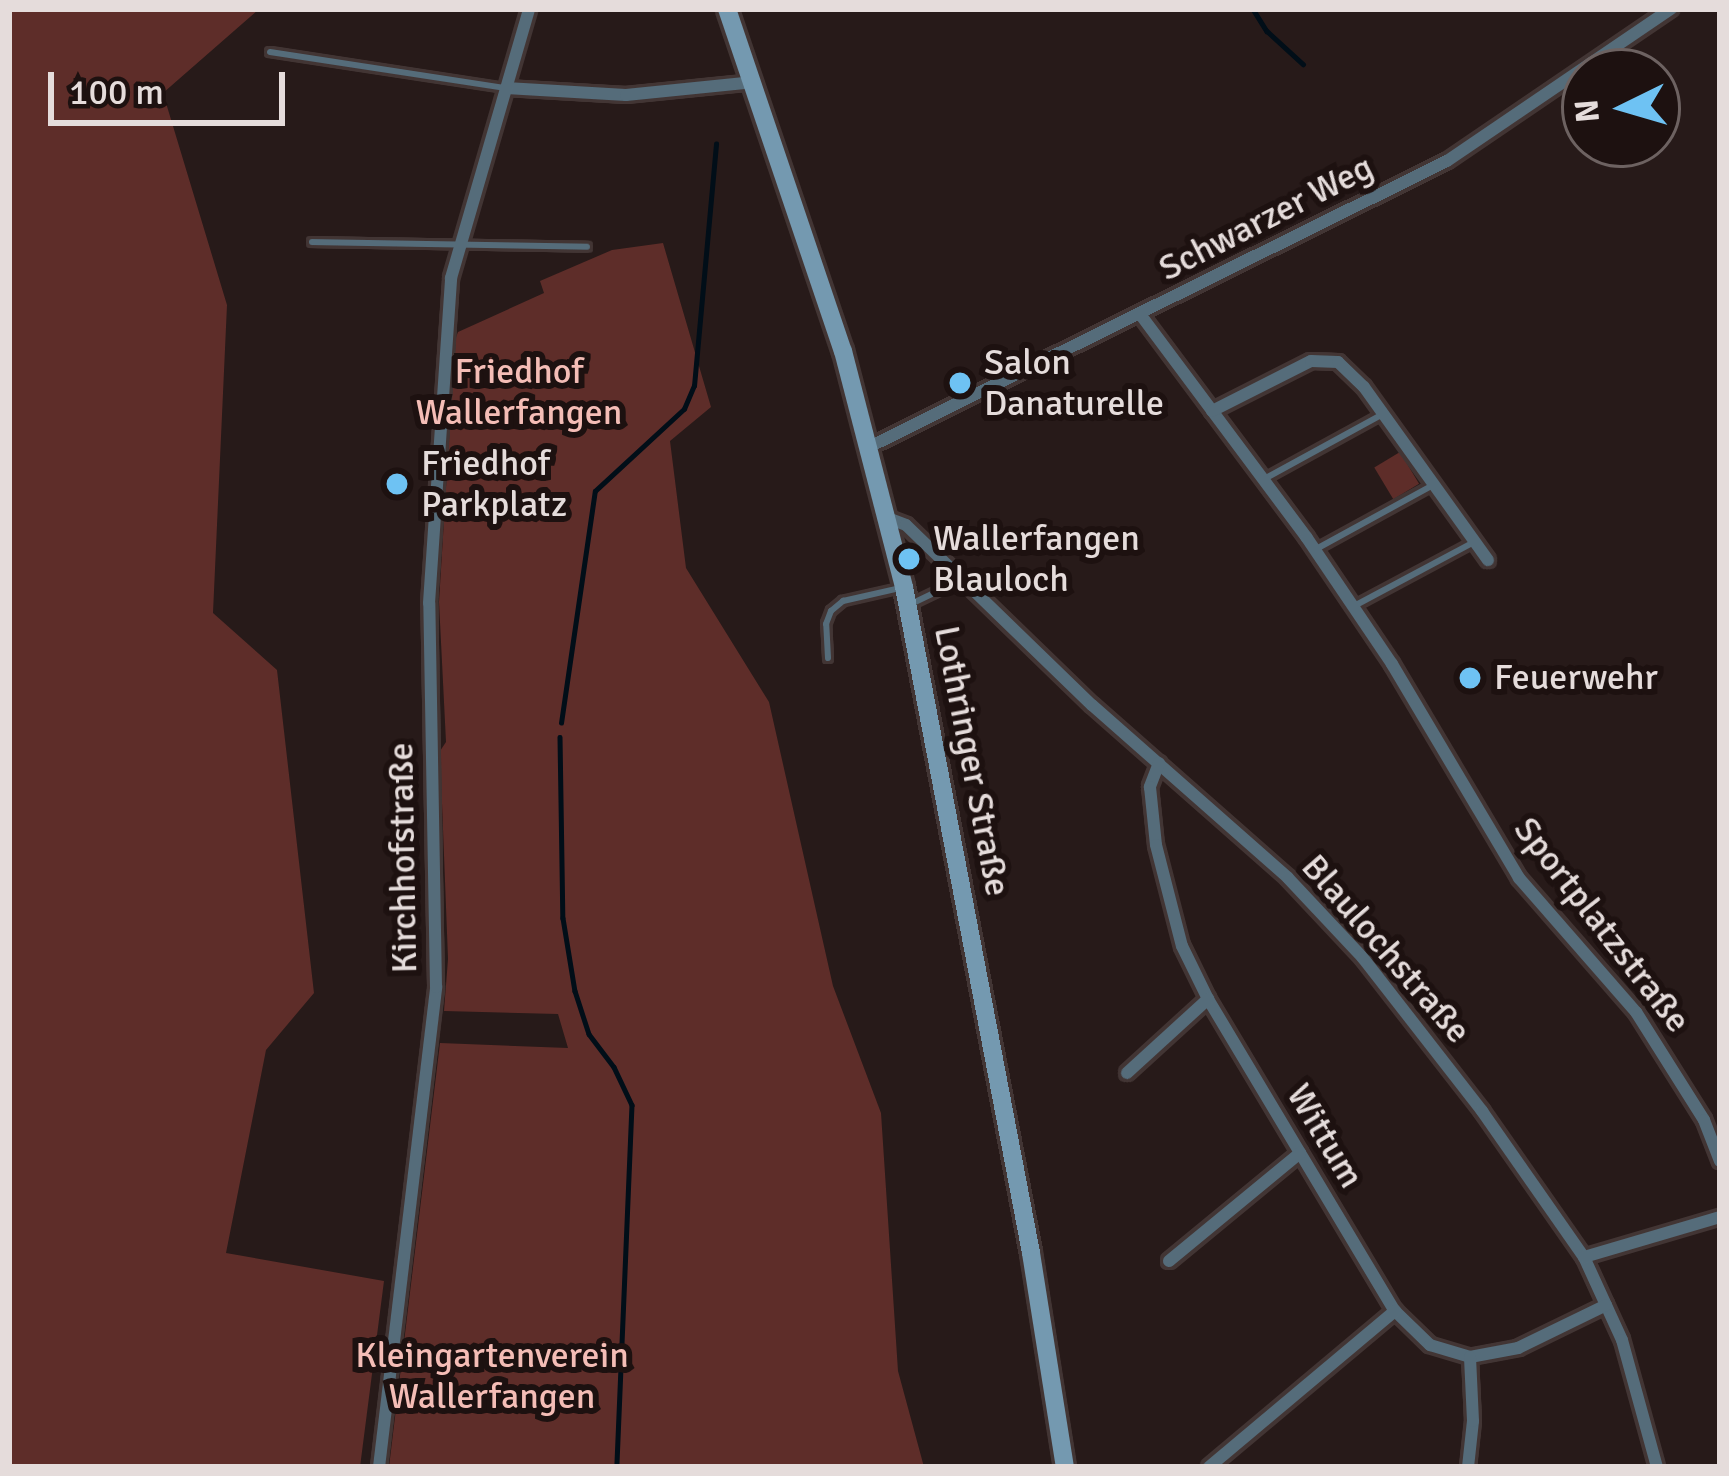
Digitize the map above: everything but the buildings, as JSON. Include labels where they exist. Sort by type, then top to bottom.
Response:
[{"type":"street","name":"Kirchhofstraße","points":[[379,1467],[436,987],[428,603],[457,245],[529,9]]},
{"type":"street","name":"Lothringer Straße","points":[[727,9],[824,288],[888,518],[1031,1253],[1065,1467]]},
{"type":"street","name":"Schwarzer Weg","points":[[869,447],[1478,143],[1671,9]]},
{"type":"street","points":[[506,88],[626,95],[699,92],[754,82]]},
{"type":"street","name":"Sportplatzstraße","points":[[1140,314],[1353,607],[1519,878],[1636,1012],[1675,1070],[1720,1161]]},
{"type":"street","points":[[1212,411],[1296,367],[1324,359],[1350,371],[1488,560]]},
{"type":"street","name":"Blaulochstraße","points":[[888,518],[906,525],[1288,878],[1364,958],[1482,1111],[1584,1257],[1635,1380],[1657,1467]]},
{"type":"street","name":"Wittum","points":[[1159,763],[1150,787],[1163,886],[1182,946],[1208,999],[1395,1311],[1430,1345],[1470,1357]]},
{"type":"street","points":[[1126,1073],[1208,999]]},
{"type":"street","points":[[1169,1261],[1300,1153]]},
{"type":"street","points":[[1584,1257],[1720,1217]]},
{"type":"street","points":[[1468,1467],[1473,1421],[1470,1357],[1518,1348],[1606,1305]]},
{"type":"street","points":[[1209,1467],[1395,1311]]},
{"type":"lane","points":[[270,52],[506,88]]},
{"type":"lane","points":[[312,242],[586,247]]},
{"type":"lane","points":[[1263,479],[1384,414]]},
{"type":"lane","points":[[1314,549],[1434,484]]},
{"type":"lane","points":[[1353,607],[1475,541]]},
{"type":"lane","points":[[827,658],[826,624],[831,611],[843,602],[933,598],[962,578]]},
{"type":"green space","points":[[9,9],[259,9],[163,93],[227,305],[213,613],[277,670],[314,993],[266,1050],[226,1253],[384,1281],[360,1467],[9,1467]]},
{"type":"green space","points":[[663,243],[711,407],[670,441],[686,568],[769,702],[833,986],[881,1113],[898,1371],[924,1467],[389,1467],[440,1043],[568,1048],[558,1014],[444,1011],[448,959],[440,751],[446,742],[439,602],[455,340],[458,332],[544,293],[540,281],[612,250]]},
{"type":"green space","points":[[1400,452],[1419,484],[1393,499],[1374,467]]},
{"type":"waterway","points":[[1253,9],[1267,31],[1303,64]]},
{"type":"waterway","points":[[561,723],[595,491],[684,409],[694,386],[716,144]]},
{"type":"waterway","points":[[560,737],[563,918],[575,991],[589,1034],[614,1067],[632,1105],[617,1467]]},
{"type":"place","name":"Salon Danaturelle","points":[[960,383]]},
{"type":"place","name":"Friedhof Parkplatz","points":[[397,484]]},
{"type":"place","name":"Wallerfangen Blauloch","points":[[909,559]]},
{"type":"place","name":"Feuerwehr","points":[[1470,678]]},
{"type":"park label","name":"Friedhof Wallerfangen","points":[[519,392]]},
{"type":"park label","name":"Kleingartenverein Wallerfangen","points":[[492,1376]]}]
